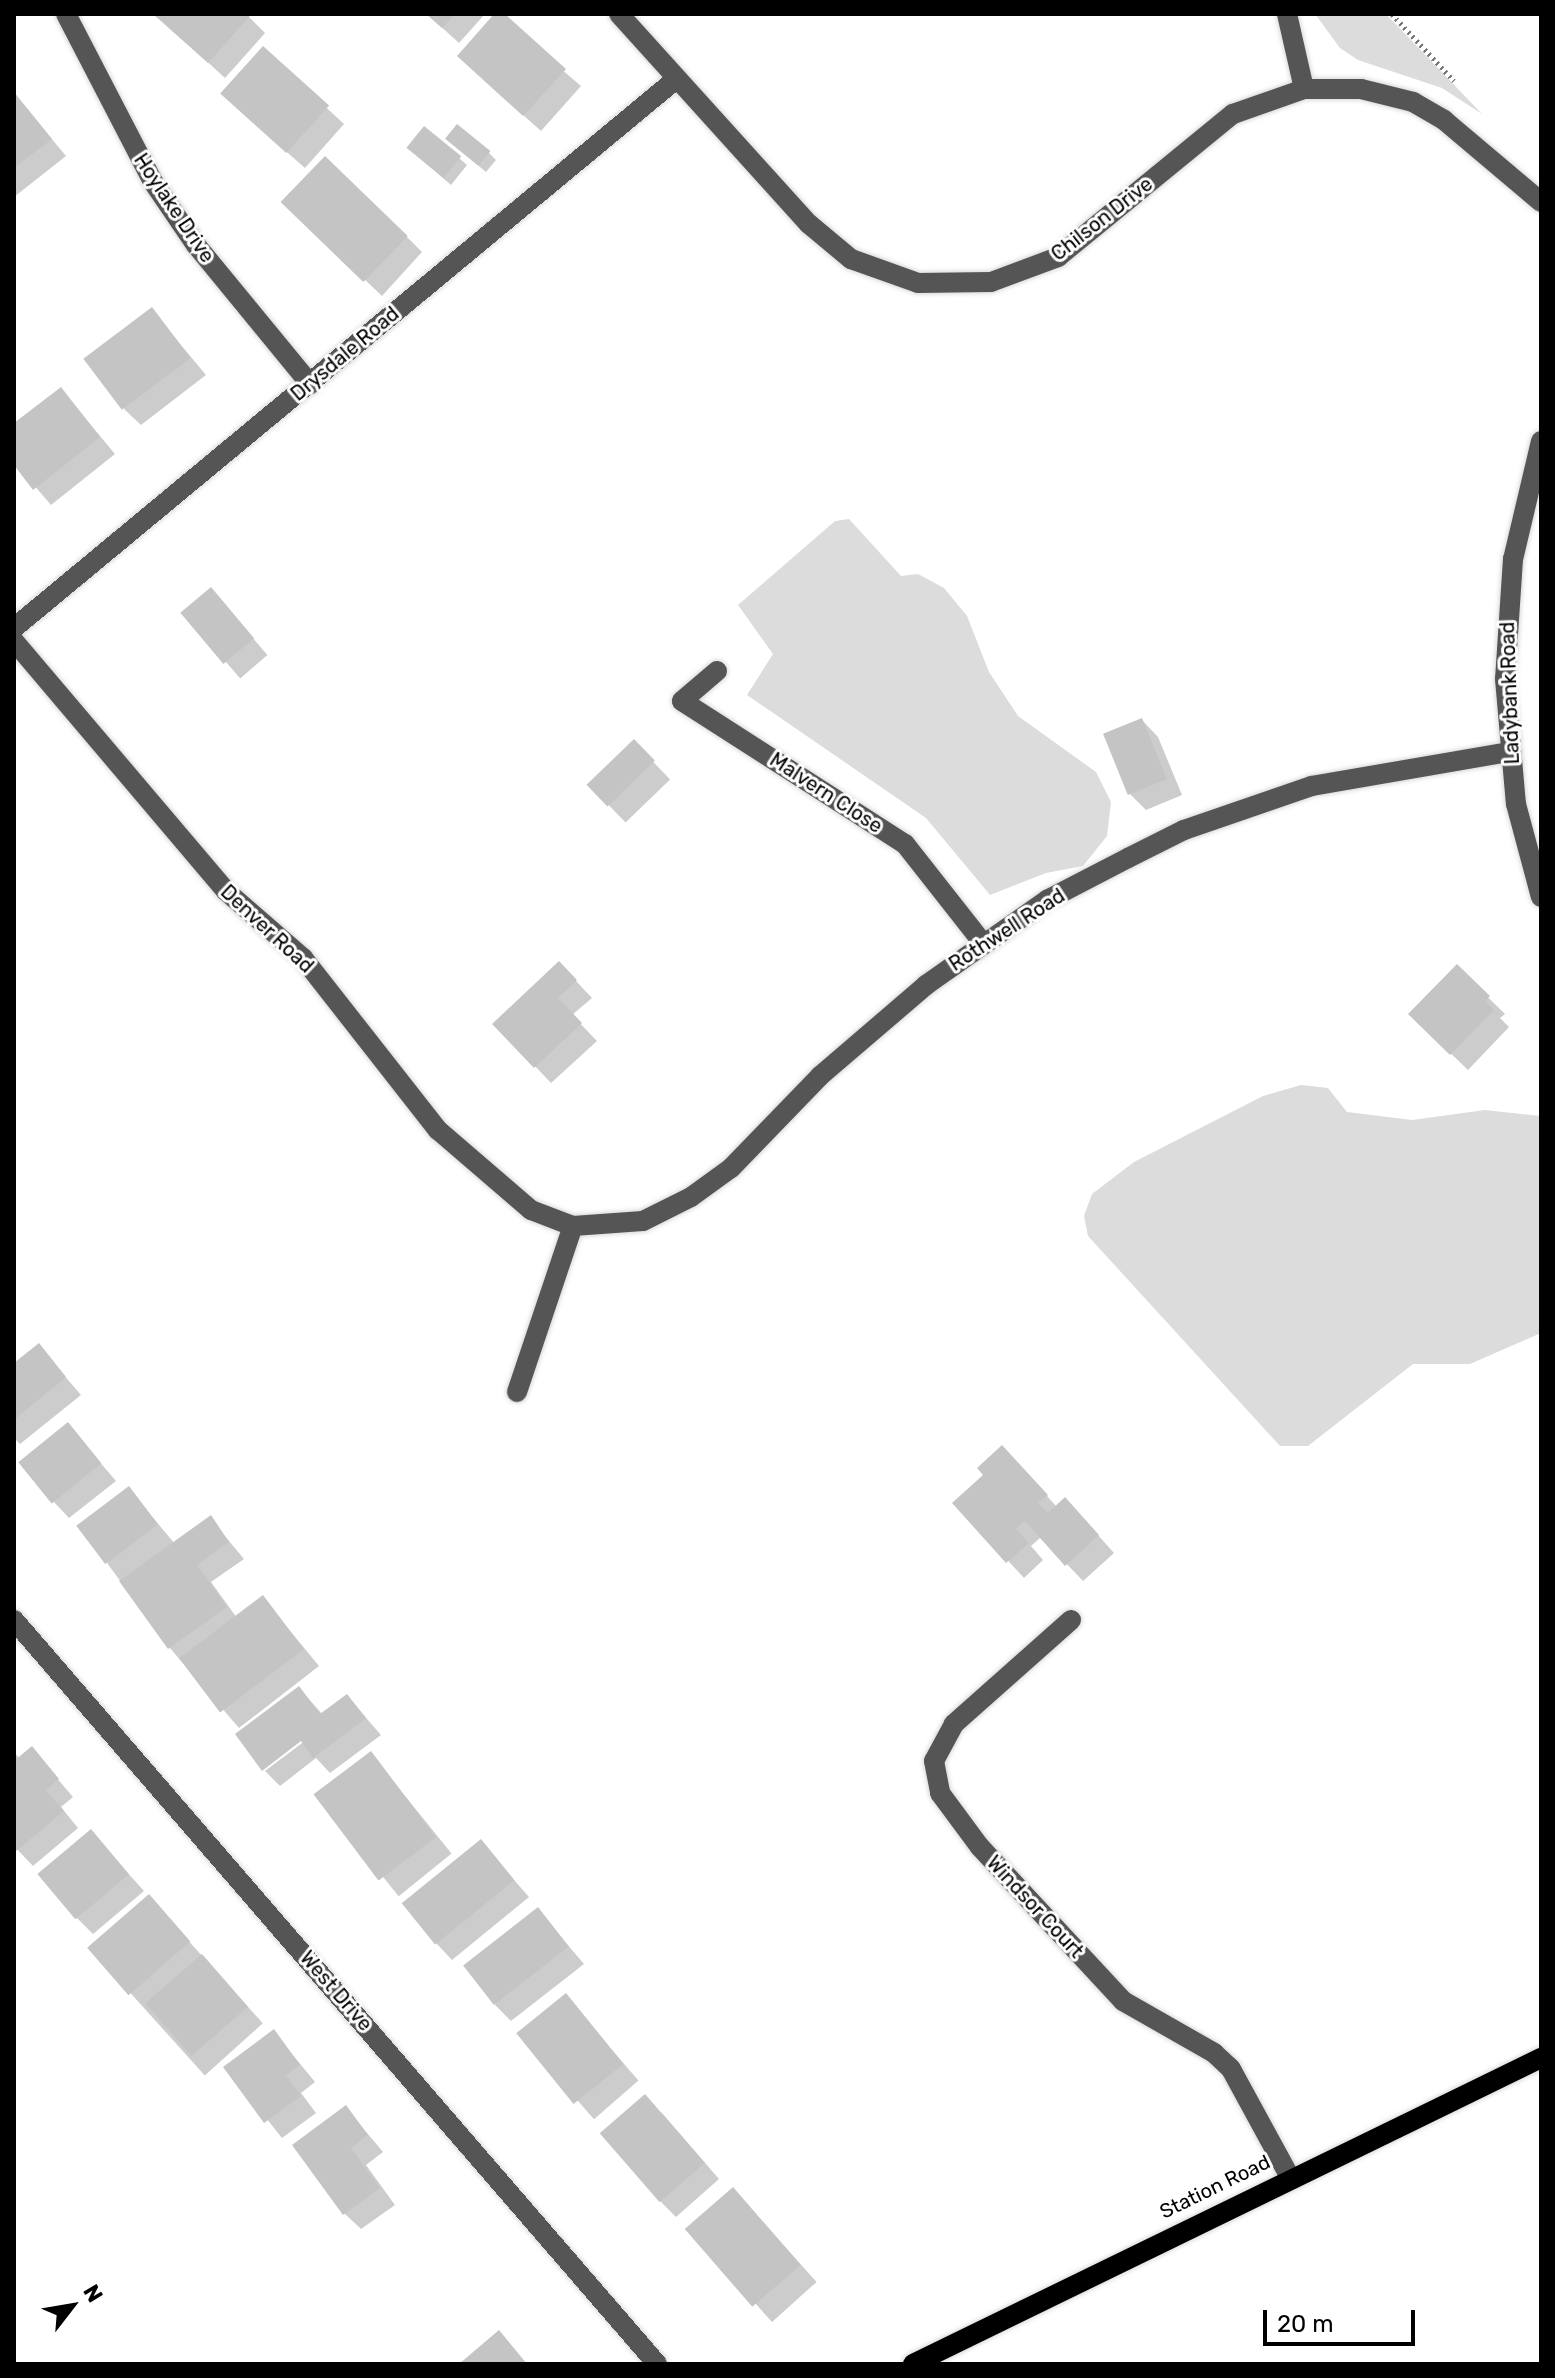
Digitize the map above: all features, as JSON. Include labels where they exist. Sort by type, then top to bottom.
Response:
[{"type":"main road","name":"Station Road","points":[[913,2364],[1290,2177],[1541,2058]]},
{"type":"street","name":"Hoylake Drive","points":[[66,14],[153,182],[196,245],[310,384]]},
{"type":"street","name":"Chilson Drive","points":[[619,14],[675,80],[809,224],[851,259],[894,278],[965,286],[1016,276],[1058,257],[1224,120],[1273,96],[1304,89],[1361,89],[1413,102],[1444,120],[1541,202]]},
{"type":"street","points":[[1287,14],[1304,89]]},
{"type":"street","name":"Drysdale Road","points":[[14,628],[675,80]]},
{"type":"street","name":"Ladybank Road","points":[[1541,441],[1521,514],[1508,602],[1505,679],[1509,752],[1516,804],[1541,897]]},
{"type":"street","name":"Denver Road","points":[[14,641],[226,891],[303,958],[438,1130],[531,1210],[573,1226]]},
{"type":"street","name":"Malvern Close","points":[[717,671],[682,701],[905,844],[982,942]]},
{"type":"street","name":"Rothwell Road","points":[[573,1226],[643,1221],[691,1197],[731,1168],[832,1066],[982,942],[1101,872],[1184,830],[1247,805],[1378,772],[1509,752]]},
{"type":"street","points":[[517,1392],[573,1226]]},
{"type":"street","name":"West Drive","points":[[14,1620],[657,2364]]},
{"type":"street","name":"Windsor Court","points":[[1071,1620],[954,1724],[934,1761],[940,1793],[980,1847],[1123,2001],[1214,2053],[1231,2069],[1290,2177]]},
{"type":"shaded area","points":[[1315,14],[1386,14],[1482,114],[1442,88],[1358,60],[1340,48]]},
{"type":"shaded area","points":[[849,519],[901,576],[918,574],[944,588],[967,616],[989,672],[1018,716],[1096,772],[1111,802],[1107,836],[1083,866],[1046,873],[990,895],[926,818],[747,695],[773,654],[738,605],[835,521]]},
{"type":"shaded area","points":[[1301,1085],[1328,1088],[1347,1112],[1412,1120],[1485,1110],[1541,1116],[1541,1333],[1470,1364],[1413,1364],[1308,1446],[1280,1446],[1088,1236],[1084,1216],[1092,1194],[1134,1162],[1263,1096]]},
{"type":"building","points":[[153,14],[249,14],[250,16],[208,63]]},
{"type":"building","points":[[426,14],[455,14],[442,28]]},
{"type":"building","points":[[494,14],[505,14],[566,69],[523,116],[457,56]]},
{"type":"building","points":[[263,46],[329,106],[286,153],[220,94]]},
{"type":"building","points":[[14,92],[52,139],[14,168]]},
{"type":"building","points":[[457,124],[490,151],[478,166],[445,139]]},
{"type":"building","points":[[424,126],[461,156],[444,178],[406,148]]},
{"type":"building","points":[[325,156],[408,236],[363,282],[281,202]]},
{"type":"building","points":[[152,307],[191,358],[122,410],[83,359]]},
{"type":"building","points":[[61,387],[100,437],[33,490],[14,465],[14,423]]},
{"type":"building","points":[[211,587],[254,638],[223,664],[180,613]]},
{"type":"building","points":[[1142,718],[1167,779],[1128,795],[1103,734]]},
{"type":"building","points":[[634,739],[655,761],[607,806],[587,785]]},
{"type":"building","points":[[559,961],[577,980],[558,998],[582,1023],[534,1068],[492,1024]]},
{"type":"building","points":[[1457,964],[1490,996],[1485,1001],[1494,1010],[1450,1055],[1408,1014]]},
{"type":"building","points":[[39,1343],[66,1377],[14,1420],[14,1363]]},
{"type":"building","points":[[68,1422],[101,1463],[52,1503],[18,1462]]},
{"type":"building","points":[[1002,1445],[1048,1495],[1038,1503],[1048,1513],[1065,1497],[1099,1535],[1065,1566],[1025,1521],[1016,1529],[1029,1543],[1006,1563],[952,1503],[983,1475],[977,1468]]},
{"type":"building","points":[[129,1486],[158,1524],[105,1564],[76,1526]]},
{"type":"building","points":[[211,1515],[229,1542],[197,1565],[227,1607],[168,1649],[119,1581]]},
{"type":"building","points":[[263,1595],[304,1649],[220,1712],[179,1658]]},
{"type":"building","points":[[299,1686],[320,1714],[347,1694],[366,1718],[313,1758],[301,1741],[262,1771],[235,1734]]},
{"type":"building","points":[[32,1746],[59,1779],[46,1790],[64,1811],[16,1851],[14,1761]]},
{"type":"building","points":[[371,1751],[436,1837],[378,1881],[313,1794]]},
{"type":"building","points":[[91,1829],[129,1874],[75,1919],[37,1874]]},
{"type":"building","points":[[481,1839],[514,1880],[435,1944],[402,1903]]},
{"type":"building","points":[[149,1894],[190,1942],[128,1995],[87,1948]]},
{"type":"building","points":[[538,1907],[569,1946],[494,2005],[463,1965]]},
{"type":"building","points":[[202,1954],[248,2007],[191,2056],[145,2003]]},
{"type":"building","points":[[566,1993],[623,2064],[574,2104],[516,2033]]},
{"type":"building","points":[[274,2029],[300,2065],[286,2075],[301,2096],[264,2123],[223,2067]]},
{"type":"building","points":[[645,2094],[705,2163],[659,2202],[600,2133]]},
{"type":"building","points":[[346,2105],[368,2135],[351,2148],[380,2188],[343,2215],[292,2145]]},
{"type":"building","points":[[733,2187],[801,2265],[752,2307],[685,2229]]},
{"type":"building","points":[[499,2330],[527,2364],[459,2364]]}]
